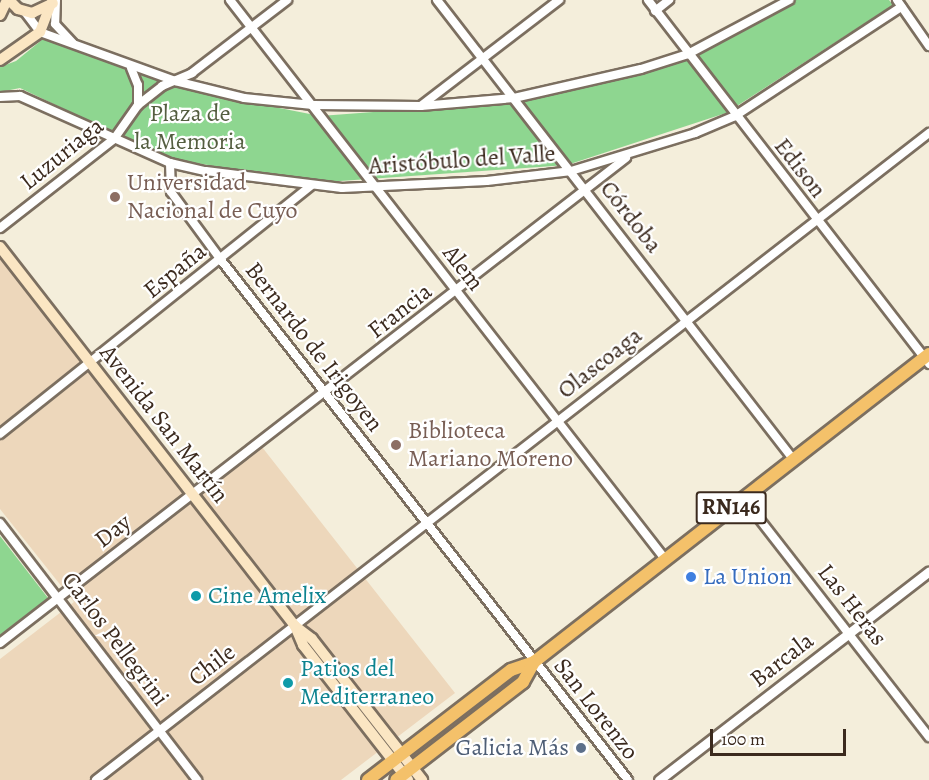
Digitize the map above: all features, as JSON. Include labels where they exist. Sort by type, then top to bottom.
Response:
[{"type":"highway","name":"RN146","points":[[368,780],[511,670],[534,662],[793,459],[927,359]]},
{"type":"highway","name":"RN146","points":[[405,776],[523,682],[534,662]]},
{"type":"main road","points":[[0,15],[8,0],[25,12],[39,12],[54,1]]},
{"type":"main road","points":[[0,60],[40,32],[54,1]]},
{"type":"main road","name":"Avenida San Martín","points":[[0,247],[295,626],[312,639],[397,757],[405,776],[422,780]]},
{"type":"street","name":"Alem","points":[[230,0],[665,559]]},
{"type":"street","name":"Luzuriaga","points":[[0,228],[114,139],[138,105],[162,86],[192,74],[287,0]]},
{"type":"street","name":"Córdoba","points":[[437,0],[793,459]]},
{"type":"street","points":[[421,106],[559,0]]},
{"type":"street","name":"Edison","points":[[648,0],[735,116],[927,359]]},
{"type":"street","points":[[655,10],[669,0]]},
{"type":"street","points":[[25,12],[40,32],[131,68],[244,98],[313,105],[421,106],[514,98],[592,82],[688,54],[789,0]]},
{"type":"street","points":[[54,1],[55,24],[76,46]]},
{"type":"street","points":[[899,3],[929,46]]},
{"type":"street","name":"Aristóbulo del Valle","points":[[0,97],[20,96],[170,163],[311,186],[375,187],[488,181],[571,171],[629,155],[735,116],[899,3]]},
{"type":"street","points":[[131,68],[138,85],[138,105]]},
{"type":"street","name":"Olascoaga","points":[[295,626],[929,133]]},
{"type":"street","name":"Francia","points":[[193,494],[457,292],[629,155]]},
{"type":"street","name":"Bernardo de Irigoyen","points":[[170,163],[171,192],[221,260],[326,392],[425,525],[534,662]]},
{"type":"street","name":"España","points":[[0,434],[91,364],[311,186]]},
{"type":"street","name":"Day","points":[[0,643],[193,494]]},
{"type":"street","name":"Las Heras","points":[[743,498],[929,737]]},
{"type":"street","name":"Carlos Pellegrini","points":[[0,523],[197,780]]},
{"type":"street","name":"Barcala","points":[[659,780],[929,571]]},
{"type":"street","name":"Chile","points":[[96,780],[295,626]]},
{"type":"street","name":"San Lorenzo","points":[[534,662],[628,780]]},
{"type":"shaded area","points":[[0,254],[192,499],[262,447],[455,693],[341,780],[0,780],[0,659],[74,602],[0,509]]},
{"type":"green space","name":"Plaza de la Memoria","points":[[791,0],[889,0],[893,5],[726,113],[567,165],[312,183],[167,158],[20,88],[0,92],[0,67],[16,61],[43,39],[179,88],[320,116],[521,101],[691,58]]},
{"type":"green space","points":[[0,536],[48,598],[0,635]]},
{"type":"place","name":"Universidad Nacional de Cuyo","points":[[115,197]]},
{"type":"place","name":"Biblioteca Mariano Moreno","points":[[396,445]]},
{"type":"place","name":"La Union","points":[[691,577]]},
{"type":"place","name":"Cine Amelix","points":[[196,596]]},
{"type":"place","name":"Patios del Mediterraneo","points":[[288,683]]},
{"type":"place","name":"Galicia Más","points":[[581,748]]}]
